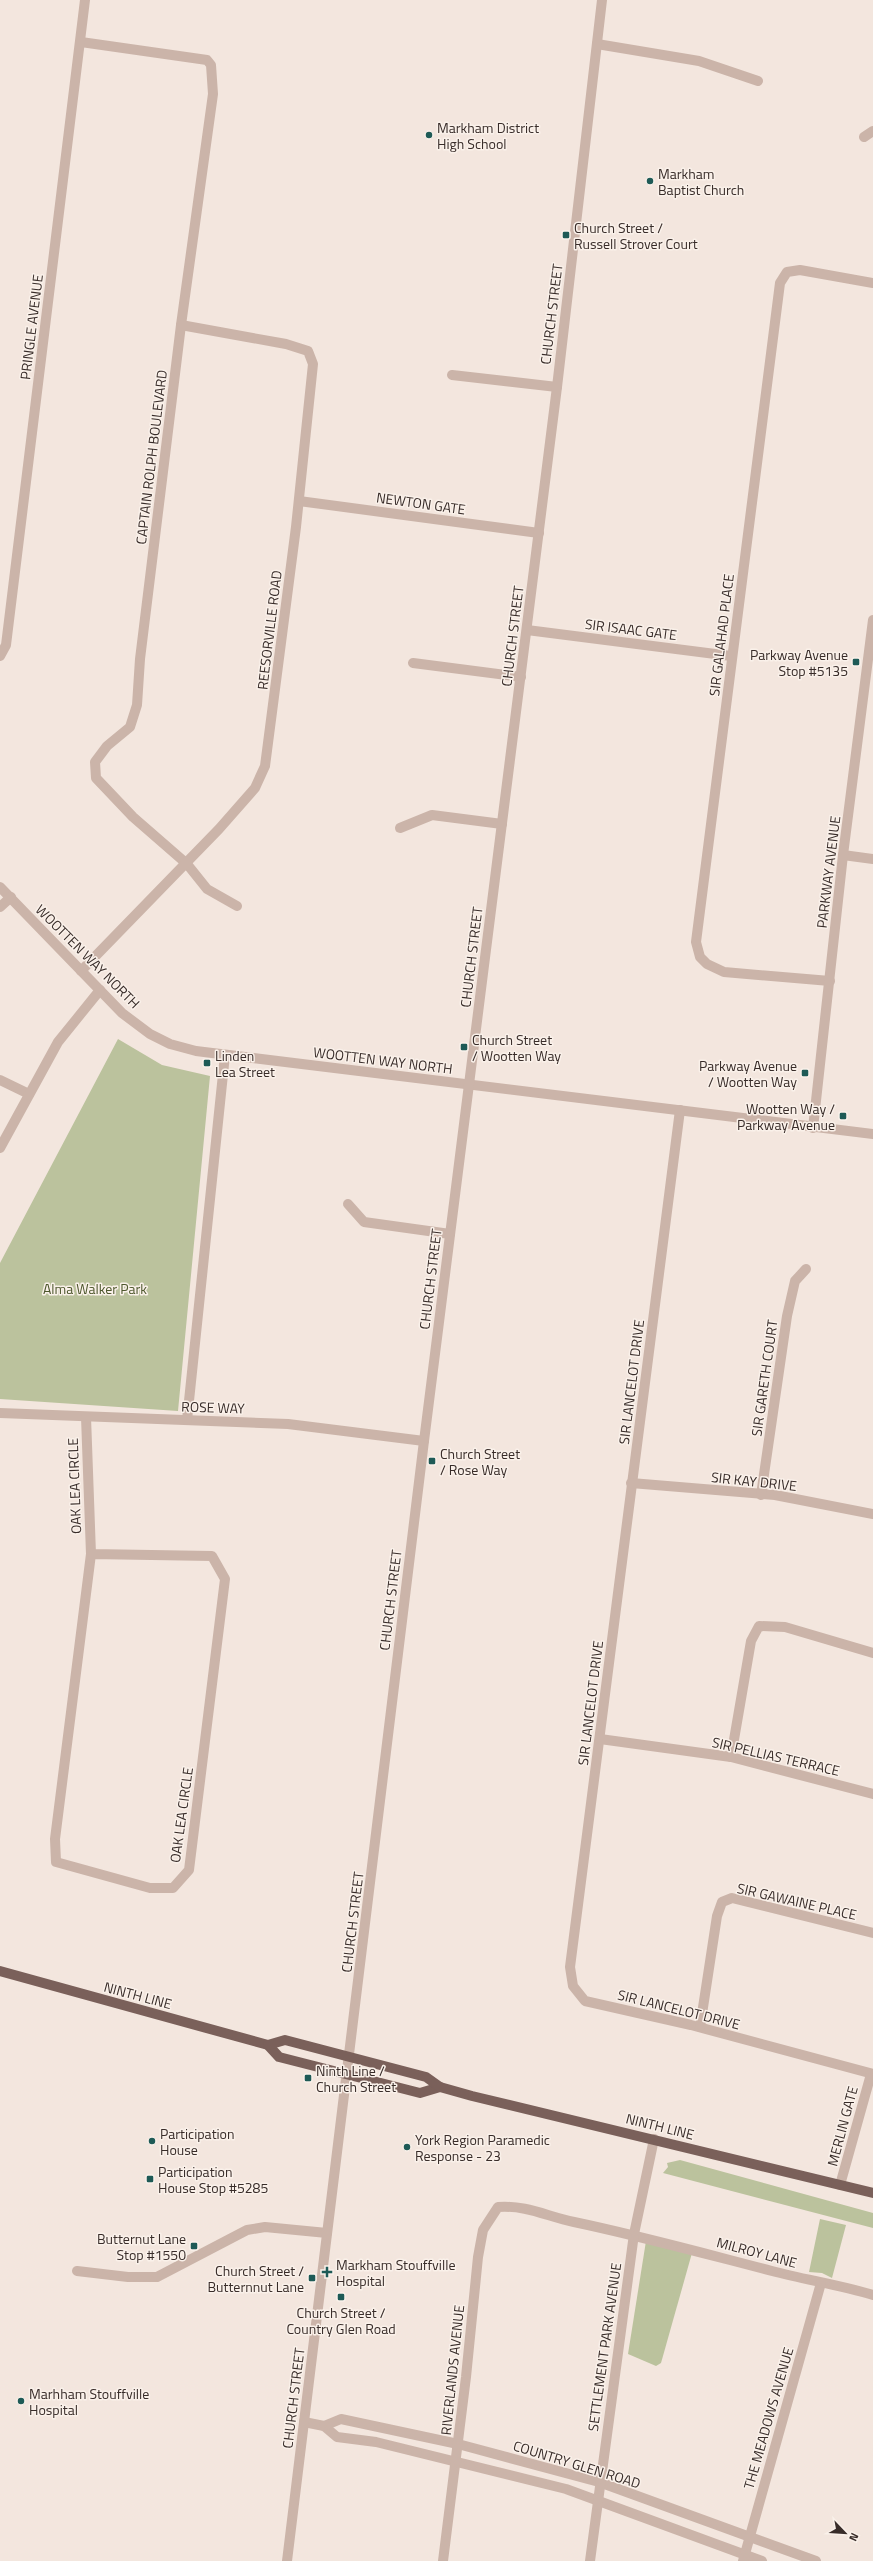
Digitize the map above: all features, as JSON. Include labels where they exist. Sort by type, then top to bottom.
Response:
[{"type":"main road","name":"NINTH LINE","points":[[0,1971],[268,2045],[285,2040],[426,2077],[440,2087],[873,2194]]},
{"type":"main road","name":"NINTH LINE","points":[[268,2045],[279,2057],[420,2093],[440,2087]]},
{"type":"street","name":"PRINGLE AVENUE","points":[[0,656],[6,645],[85,0]]},
{"type":"street","name":"CHURCH STREET","points":[[287,2561],[350,2057],[424,1441],[557,387],[602,0]]},
{"type":"street","name":"CAPTAIN ROLPH BOULEVARD","points":[[81,42],[207,60],[211,64],[213,94],[181,325],[140,659],[137,705],[130,727],[107,746],[95,762],[96,778],[133,817],[187,864],[207,889],[238,906]]},
{"type":"street","points":[[596,44],[699,61],[758,81]]},
{"type":"street","name":"SIR GALAHAD PLACE","points":[[830,981],[724,972],[707,964],[700,957],[696,942],[731,656],[780,283],[787,272],[800,270],[873,283]]},
{"type":"street","name":"REESORVILLE ROAD","points":[[81,971],[187,864],[255,788],[265,766],[299,501],[313,364],[308,351],[286,344],[181,325]]},
{"type":"street","points":[[452,375],[557,387]]},
{"type":"street","name":"NEWTON GATE","points":[[299,501],[539,533]]},
{"type":"street","name":"PARKWAY AVENUE","points":[[813,1128],[843,855],[873,620]]},
{"type":"street","name":"SIR ISAAC GATE","points":[[527,630],[731,656]]},
{"type":"street","points":[[413,663],[521,677]]},
{"type":"street","points":[[400,828],[432,815],[502,824]]},
{"type":"street","points":[[843,855],[873,859]]},
{"type":"street","name":"WOOTTEN WAY NORTH","points":[[0,887],[122,1013],[150,1034],[170,1044],[196,1051],[225,1055],[680,1110],[758,1118],[813,1128],[873,1134]]},
{"type":"street","points":[[0,908],[11,897]]},
{"type":"street","points":[[0,1148],[58,1042],[100,990]]},
{"type":"street","points":[[187,1420],[225,1055]]},
{"type":"street","points":[[0,1080],[29,1094]]},
{"type":"street","name":"SIR LANCELOT DRIVE","points":[[680,1110],[570,1967],[573,1986],[585,2001],[700,2027],[872,2074]]},
{"type":"street","points":[[348,1204],[364,1222],[450,1234]]},
{"type":"street","name":"SIR GARETH COURT","points":[[761,1495],[786,1316],[795,1281],[806,1270]]},
{"type":"street","name":"ROSE WAY","points":[[0,1412],[86,1417],[288,1424],[424,1441]]},
{"type":"street","name":"OAK LEA CIRCLE","points":[[86,1417],[92,1554],[55,1839],[56,1862],[150,1888],[173,1888],[189,1870],[225,1579],[212,1556],[92,1554]]},
{"type":"street","name":"SIR KAY DRIVE","points":[[631,1483],[775,1495],[873,1514]]},
{"type":"street","points":[[732,1757],[751,1641],[759,1626],[785,1627],[873,1653]]},
{"type":"street","name":"SIR PELLIAS TERRACE","points":[[600,1739],[732,1757],[873,1794]]},
{"type":"street","name":"SIR GAWAINE PLACE","points":[[700,2027],[717,1916],[722,1902],[732,1898],[873,1933]]},
{"type":"street","name":"MERLIN GATE","points":[[840,2185],[872,2074]]},
{"type":"street","name":"SETTLEMENT PARK AVENUE","points":[[590,2561],[599,2482],[634,2234],[654,2139]]},
{"type":"street","name":"RIVERLANDS AVENUE","points":[[443,2561],[483,2230],[498,2207],[516,2206],[561,2219],[634,2234]]},
{"type":"street","points":[[77,2270],[128,2277],[157,2277],[247,2230],[265,2227],[327,2233]]},
{"type":"street","name":"MILROY LANE","points":[[634,2234],[821,2283],[846,2286],[873,2294]]},
{"type":"street","name":"THE MEADOWS AVENUE","points":[[744,2558],[748,2536],[821,2283]]},
{"type":"street","name":"COUNTRY GLEN ROAD","points":[[324,2426],[341,2419],[458,2444],[599,2482],[816,2561]]},
{"type":"street","name":"COUNTRY GLEN ROAD","points":[[304,2422],[324,2426],[337,2437],[376,2442],[566,2489],[744,2558],[762,2561]]},
{"type":"green space","name":"Alma Walker Park","points":[[118,1039],[162,1065],[210,1076],[178,1411],[0,1399],[0,1263]]},
{"type":"green space","points":[[680,2160],[873,2213],[873,2228],[663,2173],[668,2167],[667,2163]]},
{"type":"green space","points":[[820,2219],[846,2225],[832,2278],[822,2273],[809,2272]]},
{"type":"green space","points":[[646,2241],[692,2253],[661,2363],[656,2366],[628,2354]]},
{"type":"place","name":"Markham District High School","points":[[429,135]]},
{"type":"place","name":"Markham Baptist Church","points":[[650,181]]},
{"type":"place","name":"Church Street / Russell Strover Court","points":[[566,235]]},
{"type":"place","name":"Parkway Avenue Stop #5135","points":[[856,662]]},
{"type":"place","name":"Church Street / Wootten Way","points":[[464,1047]]},
{"type":"place","name":"Linden Lea Street","points":[[207,1063]]},
{"type":"place","name":"Parkway Avenue / Wootten Way","points":[[805,1073]]},
{"type":"place","name":"Wootten Way / Parkway Avenue","points":[[843,1116]]},
{"type":"place","name":"Church Street / Rose Way","points":[[432,1461]]},
{"type":"place","name":"Ninth Line / Church Street","points":[[308,2078]]},
{"type":"place","name":"Participation House","points":[[152,2141]]},
{"type":"place","name":"York Region Paramedic Response - 23","points":[[407,2147]]},
{"type":"place","name":"Participation House Stop #5285","points":[[150,2179]]},
{"type":"place","name":"Butternut Lane Stop #1550","points":[[194,2246]]},
{"type":"place","name":"Markham Stouffville Hospital","points":[[327,2272]]},
{"type":"place","name":"Church Street / Butternnut Lane","points":[[312,2278]]},
{"type":"place","name":"Church Street / Country Glen Road","points":[[341,2297]]},
{"type":"place","name":"Marhham Stouffville Hospital","points":[[21,2401]]}]
